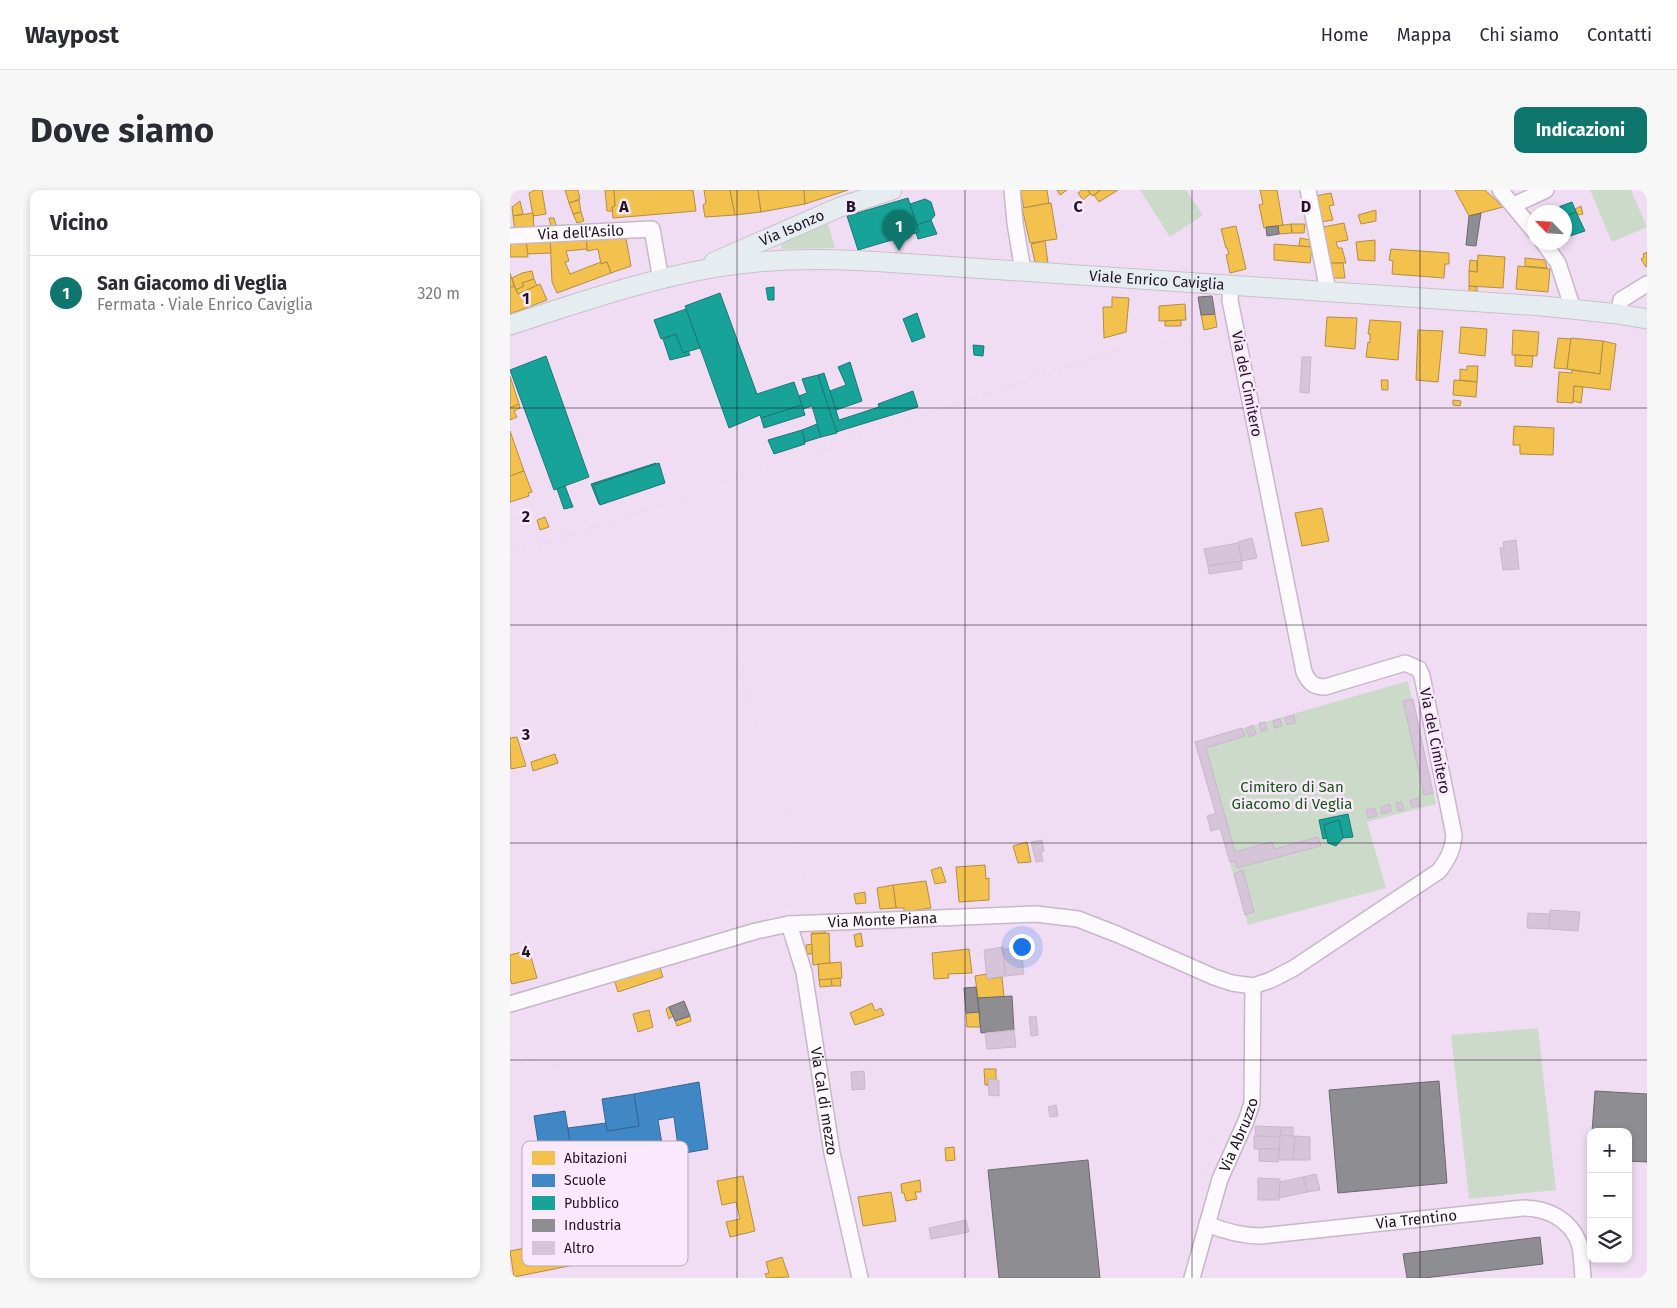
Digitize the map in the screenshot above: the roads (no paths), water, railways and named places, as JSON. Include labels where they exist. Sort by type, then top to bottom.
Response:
[{"type":"main road","name":"Via Isonzo","points":[[695,272],[740,250],[840,207],[892,190]]},
{"type":"main road","name":"Viale Enrico Caviglia","points":[[695,272],[737,264],[826,259],[853,260],[1573,309],[1647,319]]},
{"type":"main road","points":[[510,325],[564,307],[695,272]]},
{"type":"street","points":[[1012,190],[1015,224],[1023,271]]},
{"type":"street","points":[[1308,190],[1328,291]]},
{"type":"street","points":[[1500,190],[1527,222]]},
{"type":"street","points":[[1514,205],[1546,190]]},
{"type":"street","name":"Via dell'Asilo","points":[[510,236],[652,229],[661,280]]},
{"type":"street","points":[[1549,250],[1558,263],[1573,309]]},
{"type":"street","points":[[1618,314],[1621,300],[1647,284]]},
{"type":"street","name":"Via del Cimitero","points":[[1232,285],[1230,300],[1304,672],[1308,681],[1316,687],[1325,687],[1405,663],[1419,669],[1422,676],[1454,836],[1453,848],[1439,871],[1294,968],[1271,980],[1253,986]]},
{"type":"street","name":"Via Monte Piana","points":[[510,1004],[756,931],[789,924],[1036,914],[1078,919],[1214,977],[1232,983],[1253,986]]},
{"type":"street","name":"Via Cal di mezzo","points":[[789,924],[804,972],[832,1153],[860,1278]]},
{"type":"street","name":"Via Abruzzo","points":[[1192,1278],[1222,1174],[1252,1103],[1253,986]]},
{"type":"street","name":"Via Trentino","points":[[1207,1224],[1234,1234],[1261,1236],[1534,1208],[1556,1215],[1574,1233],[1579,1244],[1583,1278]]},
{"type":"place","name":"San Giacomo di Veglia","points":[[899,251]]},
{"type":"park label","name":"Cimitero di San Giacomo di Veglia","points":[[1292,796]]}]
